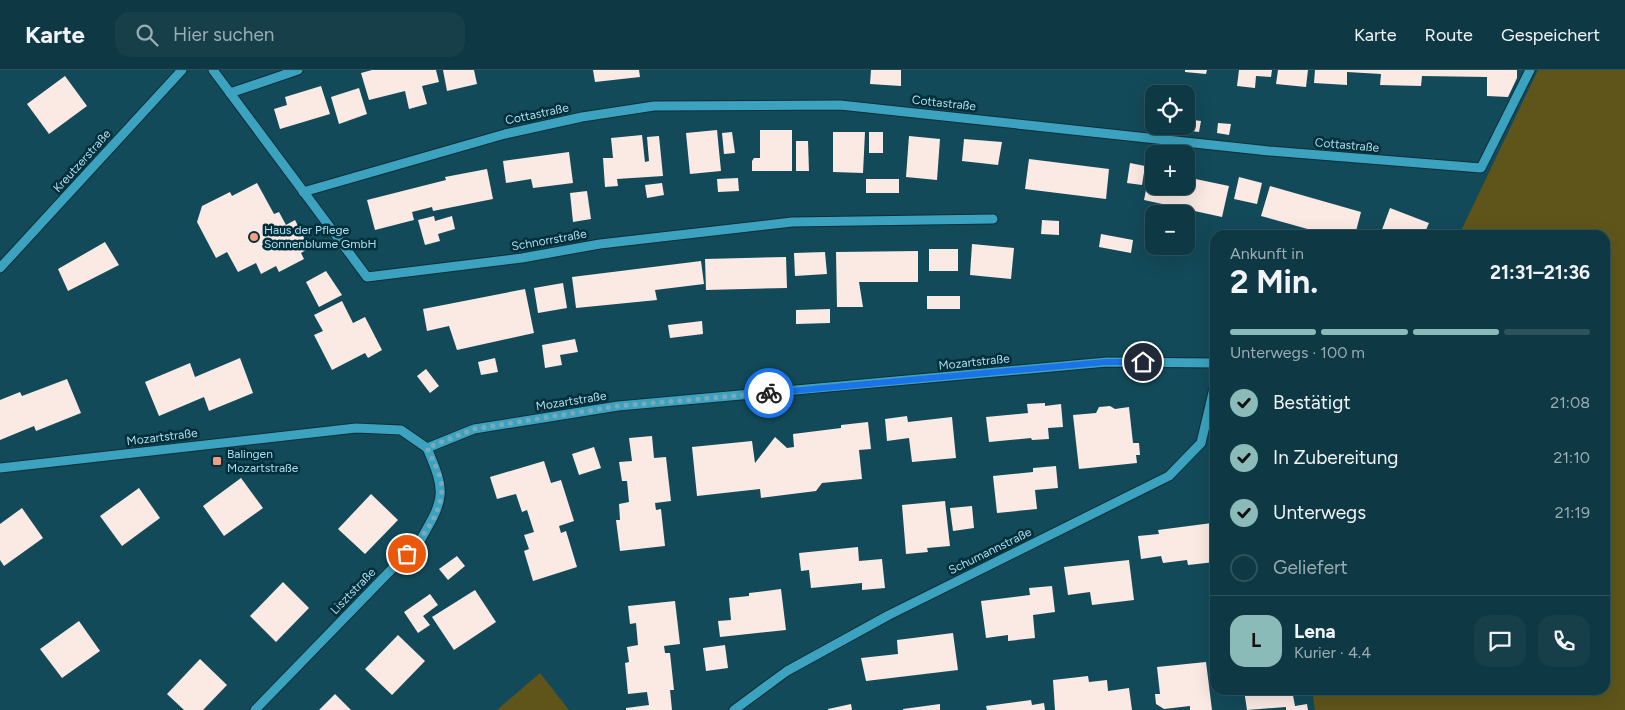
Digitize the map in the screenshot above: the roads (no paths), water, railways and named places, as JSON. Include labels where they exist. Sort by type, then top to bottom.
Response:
[{"type":"street","name":"Kreutzerstraße","points":[[0,268],[182,70]]},
{"type":"street","name":"Schnorrstraße","points":[[213,70],[367,277],[522,258],[600,244],[792,222],[993,219]]},
{"type":"street","points":[[230,93],[298,70]]},
{"type":"street","name":"Cottastraße","points":[[303,192],[505,134],[582,117],[654,106],[840,105],[1269,151],[1481,168],[1530,70]]},
{"type":"street","name":"Mozartstraße","points":[[0,468],[356,428],[401,430],[427,448],[474,429],[618,406],[1106,362],[1210,363]]},
{"type":"street","name":"Schumannstraße","points":[[734,710],[787,671],[889,615],[1169,476],[1201,443],[1210,405]]},
{"type":"street","name":"Lisztstraße","points":[[255,710],[421,540],[436,515],[442,488],[427,448]]},
{"type":"place","name":"Haus der Pflege Sonnenblume GmbH","points":[[254,237]]},
{"type":"place","name":"Balingen Mozartstraße","points":[[217,461]]}]
